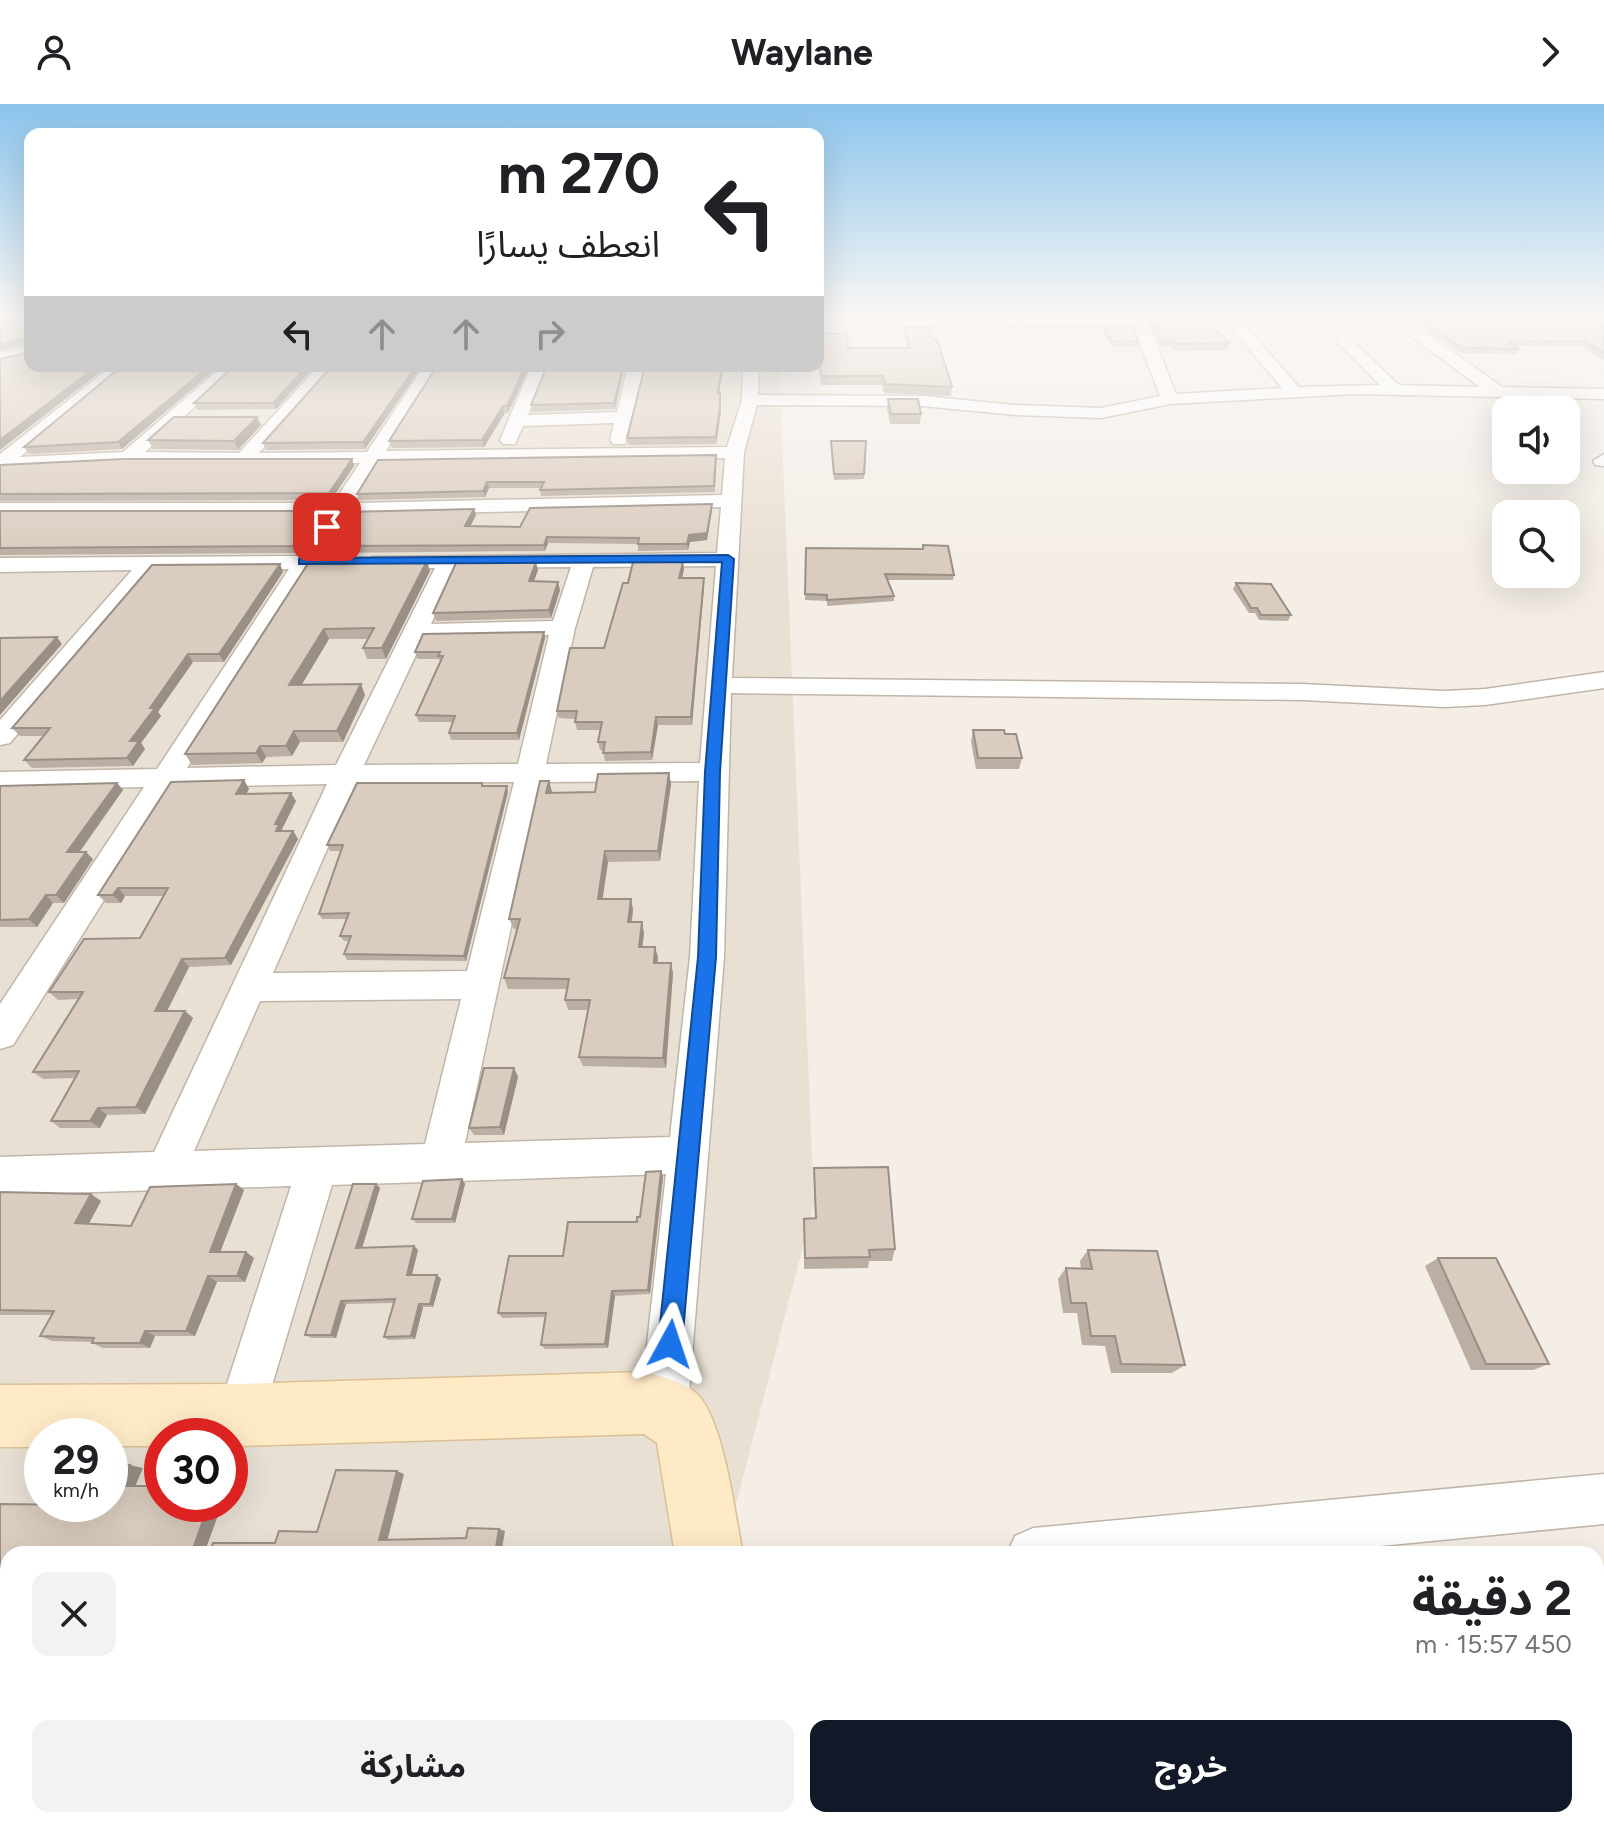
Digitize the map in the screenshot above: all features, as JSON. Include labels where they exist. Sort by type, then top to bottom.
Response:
[{"type":"street","points":[[0,463],[84,396]]},
{"type":"street","points":[[128,457],[196,396]]},
{"type":"street","points":[[244,459],[301,396]]},
{"type":"street","points":[[0,1034],[412,396]]},
{"type":"street","points":[[503,456],[527,396]]},
{"type":"street","points":[[615,455],[629,396]]},
{"type":"street","points":[[664,1407],[707,957],[713,772],[735,452],[750,396]]},
{"type":"street","points":[[750,400],[923,401],[1015,410],[1101,413],[1170,399],[1216,396]]},
{"type":"street","points":[[170,418],[198,417]]},
{"type":"street","points":[[255,417],[283,417]]},
{"type":"street","points":[[517,421],[624,417]]},
{"type":"street","points":[[0,463],[128,457],[244,459],[735,452]]},
{"type":"street","points":[[0,509],[339,509],[733,501]]},
{"type":"street","points":[[0,584],[11,565],[728,559]]},
{"type":"street","points":[[441,1162],[563,628],[584,560]]},
{"type":"street","points":[[166,1170],[346,774],[449,562]]},
{"type":"street","points":[[0,737],[149,564]]},
{"type":"street","points":[[417,631],[563,628]]},
{"type":"street","points":[[719,685],[1302,692],[1444,699],[1485,697],[1604,680]]},
{"type":"street","points":[[0,781],[346,774],[713,772]]},
{"type":"street","points":[[249,987],[482,985]]},
{"type":"street","points":[[0,1176],[688,1155]]},
{"type":"street","points":[[241,1415],[318,1165]]},
{"type":"street","points":[[0,1416],[241,1415],[644,1403],[664,1407],[678,1415],[687,1433],[708,1546]]},
{"type":"street","points":[[1116,1546],[1604,1499]]},
{"type":"shaded area","points":[[0,396],[780,396],[814,1204],[725,1546],[0,1546]]},
{"type":"building","points":[[0,396],[57,396],[0,440]]},
{"type":"building","points":[[85,396],[173,396],[118,442],[24,447]]},
{"type":"building","points":[[201,396],[279,396],[273,403],[194,403]]},
{"type":"building","points":[[305,396],[395,396],[363,442],[263,443]]},
{"type":"building","points":[[418,396],[511,396],[482,440],[389,441]]},
{"type":"building","points":[[535,396],[616,396],[614,403],[531,405]]},
{"type":"building","points":[[637,396],[720,396],[716,437],[627,438]]},
{"type":"building","points":[[888,399],[918,399],[921,414],[891,414]]},
{"type":"building","points":[[174,417],[257,417],[234,441],[148,440]]},
{"type":"building","points":[[831,441],[866,441],[864,474],[834,474]]},
{"type":"building","points":[[716,455],[714,486],[540,490],[544,482],[487,482],[483,491],[357,494],[378,460]]},
{"type":"building","points":[[124,459],[352,459],[329,493],[0,494],[0,465]]},
{"type":"building","points":[[712,504],[707,533],[689,535],[687,544],[638,544],[639,538],[547,537],[544,545],[323,546],[345,512],[474,509],[465,526],[520,527],[530,508]]},
{"type":"building","points":[[0,511],[316,511],[293,546],[0,548]]},
{"type":"building","points":[[923,545],[948,546],[954,575],[885,574],[894,596],[827,600],[827,595],[805,594],[806,548],[923,549]]},
{"type":"building","points":[[427,561],[382,648],[363,648],[374,628],[324,629],[289,685],[361,684],[337,731],[294,731],[286,746],[260,746],[256,753],[185,754],[309,562]]},
{"type":"building","points":[[536,562],[529,581],[558,582],[549,610],[433,613],[456,563]]},
{"type":"building","points":[[633,562],[683,562],[679,578],[704,578],[691,717],[656,717],[651,752],[603,753],[605,742],[598,742],[602,722],[575,722],[577,711],[557,711],[570,648],[604,648],[623,583],[628,583]]},
{"type":"building","points":[[280,564],[219,654],[188,654],[150,708],[155,708],[130,741],[139,741],[127,758],[24,760],[50,728],[12,728],[152,565]]},
{"type":"building","points":[[1236,583],[1271,584],[1291,615],[1261,615],[1257,608],[1251,608]]},
{"type":"building","points":[[544,632],[517,733],[449,733],[455,716],[416,715],[443,656],[438,656],[440,652],[415,652],[423,634]]},
{"type":"building","points":[[57,637],[0,701],[0,638]]},
{"type":"building","points":[[973,730],[1004,730],[1005,734],[1016,734],[1022,758],[978,758]]},
{"type":"building","points":[[669,773],[658,851],[605,851],[598,899],[631,899],[628,922],[642,922],[639,947],[655,947],[654,963],[671,963],[663,1058],[579,1057],[590,1000],[565,1000],[569,979],[504,978],[520,919],[509,919],[540,781],[549,781],[546,793],[595,792],[598,774]]},
{"type":"building","points":[[244,780],[236,794],[291,793],[275,824],[279,824],[276,831],[293,831],[225,958],[182,959],[155,1011],[185,1011],[136,1107],[98,1108],[90,1121],[51,1121],[79,1071],[33,1072],[83,992],[49,992],[84,939],[140,938],[168,888],[118,888],[113,895],[98,895],[171,782]]},
{"type":"building","points":[[117,783],[67,852],[86,852],[56,895],[46,895],[29,919],[0,920],[0,786]]},
{"type":"building","points":[[357,783],[482,783],[482,786],[507,786],[464,956],[344,954],[351,936],[340,936],[349,913],[319,914],[343,845],[327,845]]},
{"type":"building","points":[[484,1068],[514,1068],[500,1127],[469,1128]]},
{"type":"building","points":[[888,1167],[895,1249],[869,1250],[870,1257],[805,1258],[804,1219],[816,1218],[814,1168]]},
{"type":"building","points":[[661,1171],[648,1290],[612,1291],[605,1344],[541,1345],[546,1313],[498,1313],[509,1256],[563,1256],[568,1222],[637,1222],[646,1172]]},
{"type":"building","points":[[462,1179],[452,1219],[412,1219],[423,1181]]},
{"type":"building","points":[[236,1184],[210,1252],[246,1252],[237,1276],[208,1276],[186,1331],[145,1331],[140,1343],[92,1343],[94,1338],[40,1336],[54,1311],[0,1310],[0,1192],[91,1194],[75,1223],[131,1226],[150,1187]]},
{"type":"building","points":[[353,1184],[376,1184],[356,1248],[414,1246],[407,1275],[437,1275],[430,1304],[419,1304],[411,1336],[384,1337],[395,1299],[341,1301],[331,1335],[305,1335]]},
{"type":"building","points":[[1088,1250],[1157,1251],[1185,1365],[1121,1364],[1115,1336],[1091,1336],[1086,1303],[1071,1303],[1066,1268],[1092,1269]]},
{"type":"building","points":[[1438,1258],[1496,1258],[1549,1364],[1486,1364]]},
{"type":"building","points":[[336,1470],[397,1471],[379,1540],[466,1538],[468,1528],[499,1529],[496,1546],[212,1546],[213,1543],[275,1543],[279,1531],[317,1532]]},
{"type":"building","points":[[128,1486],[144,1486],[144,1522],[203,1522],[194,1546],[0,1546],[0,1504],[24,1504],[24,1522],[128,1522]]},
{"type":"route","points":[[327,527],[303,562],[728,559],[713,772],[707,957],[670,1344]]}]
